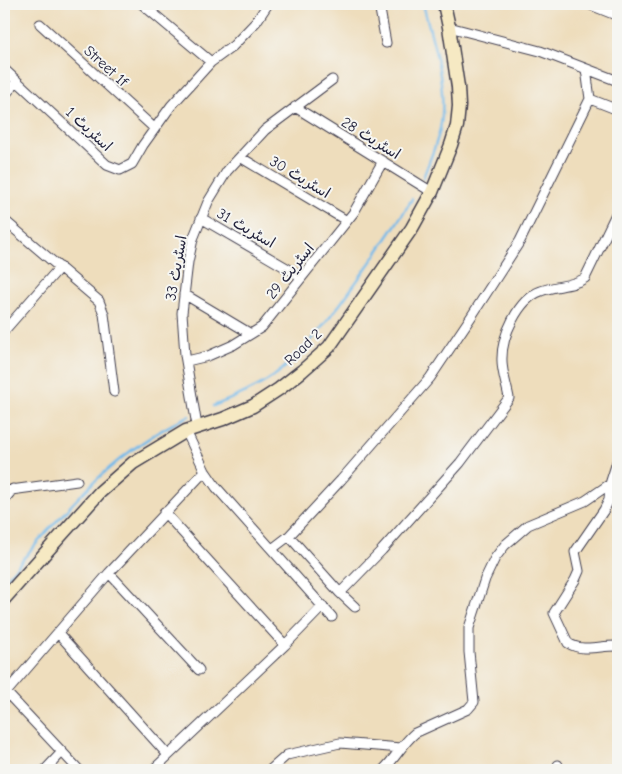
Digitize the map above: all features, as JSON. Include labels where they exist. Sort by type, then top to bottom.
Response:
[{"type":"street","points":[[142,4],[211,62]]},
{"type":"street","name":"اسٹریٹ 1","points":[[4,69],[107,165],[120,170],[132,164],[154,128],[171,106],[211,62],[233,46],[256,22],[268,4]]},
{"type":"street","points":[[379,4],[386,43]]},
{"type":"street","name":"Road 2","points":[[4,599],[100,492],[133,463],[192,429],[223,419],[253,406],[287,383],[328,347],[401,244],[432,192],[451,144],[457,126],[459,106],[458,87],[444,4]]},
{"type":"street","points":[[588,4],[618,16]]},
{"type":"street","name":"Street 1f","points":[[40,24],[154,128]]},
{"type":"street","points":[[449,27],[540,51],[618,81]]},
{"type":"street","points":[[272,549],[289,536],[342,480],[430,378],[466,325],[520,241],[590,99],[586,69]]},
{"type":"street","name":"اسٹریٹ 33","points":[[332,80],[265,130],[227,171],[208,202],[193,239],[188,262],[182,313],[192,429],[205,471],[216,487],[332,617]]},
{"type":"street","points":[[4,96],[17,81]]},
{"type":"street","points":[[590,99],[618,110]]},
{"type":"street","name":"اسٹریٹ 28","points":[[295,107],[432,192]]},
{"type":"street","name":"اسٹریٹ 30","points":[[240,157],[347,221]]},
{"type":"street","name":"اسٹریٹ 29","points":[[187,361],[208,356],[234,345],[262,327],[354,212],[383,161]]},
{"type":"street","points":[[340,593],[382,550],[460,463],[509,398],[502,360],[504,345],[513,318],[524,302],[541,291],[577,284],[585,278],[618,210]]},
{"type":"street","name":"اسٹریٹ 31","points":[[202,218],[302,277]]},
{"type":"street","points":[[4,220],[99,301],[104,314],[114,392]]},
{"type":"street","points":[[4,331],[60,267]]},
{"type":"street","points":[[184,294],[251,334]]},
{"type":"street","points":[[618,459],[610,484],[607,505],[575,552],[579,571],[554,612],[568,643],[572,646],[584,648],[618,646]]},
{"type":"street","points":[[79,770],[5,693],[109,573],[164,512],[205,471]]},
{"type":"street","points":[[4,491],[77,482]]},
{"type":"street","points":[[383,770],[415,733],[468,709],[474,702],[469,652],[469,628],[489,569],[505,545],[528,525],[585,501],[610,484]]},
{"type":"street","points":[[4,500],[14,489]]},
{"type":"street","points":[[164,512],[285,645]]},
{"type":"street","points":[[289,536],[355,607]]},
{"type":"street","points":[[109,573],[199,670]]},
{"type":"street","points":[[153,770],[285,645],[323,606]]},
{"type":"street","points":[[58,633],[168,755]]},
{"type":"street","points":[[270,770],[287,754],[340,743],[401,748]]},
{"type":"street","points":[[45,770],[62,752]]},
{"type":"waterway","points":[[423,4],[440,73],[442,115],[440,131],[423,178]]},
{"type":"waterway","points":[[213,406],[245,393],[267,381],[302,351],[326,323],[350,290],[412,199]]},
{"type":"waterway","points":[[4,581],[66,510],[111,467],[135,448],[189,416]]}]
